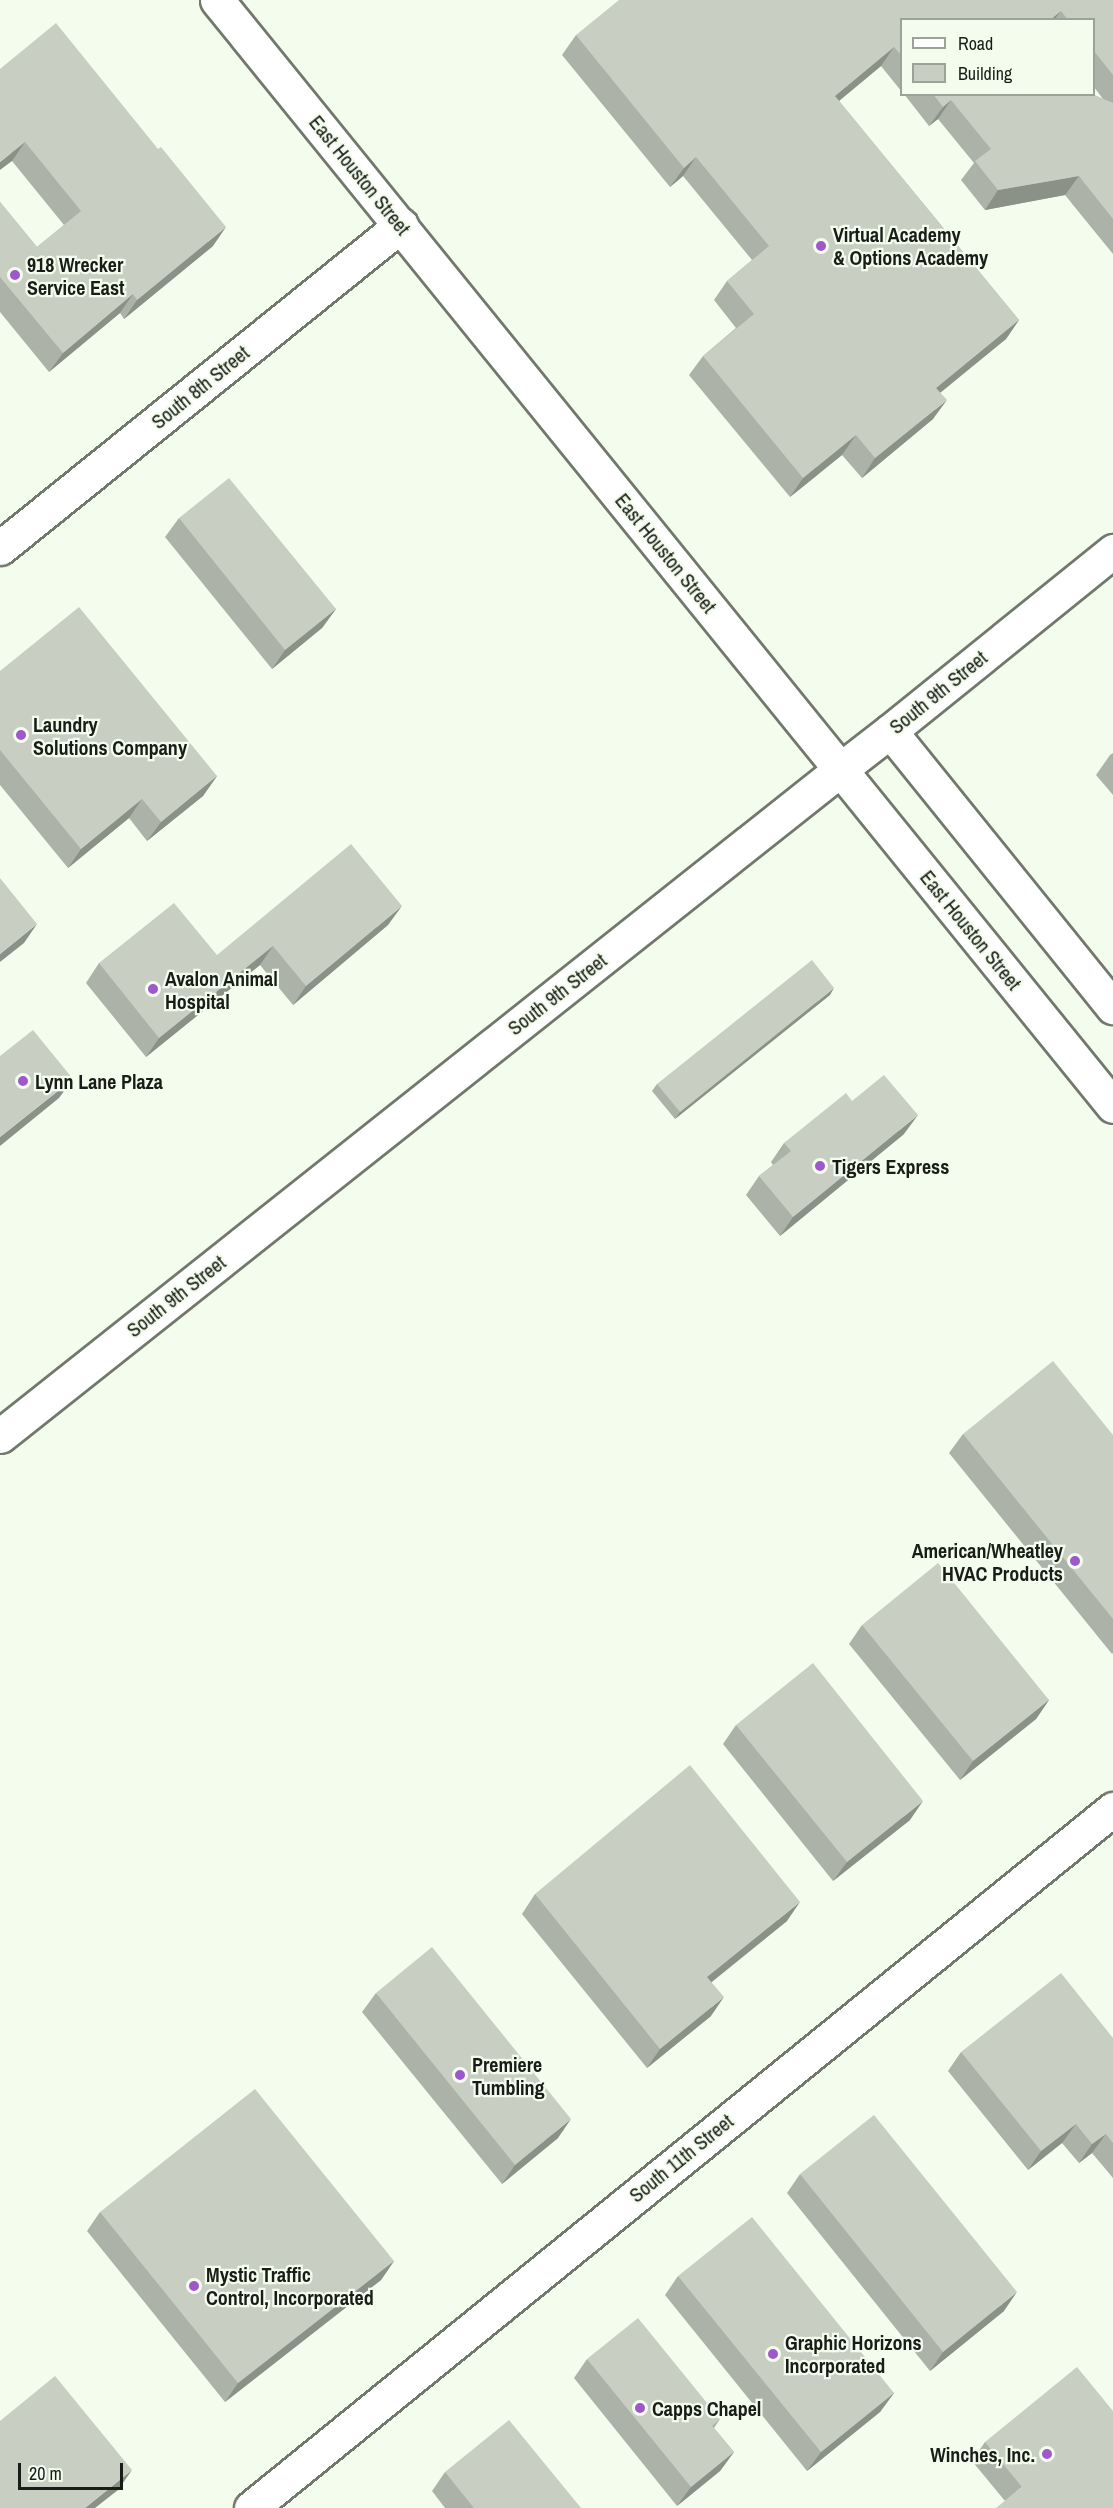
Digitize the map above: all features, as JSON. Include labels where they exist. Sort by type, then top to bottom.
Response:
[{"type":"street","name":"East Houston Street","points":[[217,0],[1113,1106]]},
{"type":"street","name":"South 8th Street","points":[[0,548],[401,225]]},
{"type":"street","name":"South 9th Street","points":[[0,1436],[890,731],[1113,551]]},
{"type":"street","points":[[890,731],[1113,1007]]},
{"type":"street","name":"South 11th Street","points":[[251,2508],[1113,1809]]},
{"type":"building","points":[[619,0],[1113,0],[1113,75],[1095,52],[1095,18],[1066,18],[1061,11],[1052,18],[900,18],[900,54],[894,47],[835,96],[1019,320],[936,388],[947,400],[875,458],[856,435],[803,478],[703,356],[754,314],[727,281],[769,246],[696,157],[684,168],[576,35]]},
{"type":"building","points":[[56,23],[158,149],[161,147],[226,227],[137,300],[133,294],[63,353],[0,277],[0,202],[37,247],[81,211],[25,142],[0,162],[0,69]]},
{"type":"building","points":[[1095,95],[1113,103],[1113,219],[1079,176],[998,190],[975,161],[991,149],[951,100],[943,107],[935,96]]},
{"type":"building","points":[[229,478],[336,609],[285,650],[179,518]]},
{"type":"building","points":[[79,607],[217,776],[161,822],[142,799],[81,849],[0,750],[0,671]]},
{"type":"building","points":[[351,844],[402,906],[306,986],[273,946],[159,1038],[99,963],[174,903],[217,955]]},
{"type":"building","points":[[0,878],[37,924],[0,954]]},
{"type":"building","points":[[812,960],[834,988],[680,1112],[657,1084]]},
{"type":"building","name":"Lynn Lane Plaza","points":[[33,1030],[73,1079],[0,1137],[0,1056]]},
{"type":"building","name":"Tigers Express","points":[[884,1075],[918,1115],[793,1217],[759,1176],[791,1151],[784,1143],[846,1093],[852,1101]]},
{"type":"building","name":"American/Wheatley HVAC Products","points":[[1053,1361],[1113,1435],[1113,1619],[963,1434]]},
{"type":"building","points":[[938,1563],[1049,1700],[973,1761],[862,1625]]},
{"type":"building","points":[[813,1663],[923,1801],[847,1862],[736,1725]]},
{"type":"building","points":[[690,1765],[800,1902],[707,1977],[724,1997],[660,2049],[535,1894]]},
{"type":"building","name":"Premiere Tumbling","points":[[432,1947],[571,2119],[515,2165],[376,1993]]},
{"type":"building","points":[[1061,1973],[1113,2038],[1113,2143],[1106,2134],[1092,2144],[1076,2124],[1041,2151],[961,2052]]},
{"type":"building","points":[[255,2089],[394,2261],[238,2383],[100,2212]]},
{"type":"building","points":[[874,2115],[1017,2292],[943,2352],[800,2174]]},
{"type":"building","name":"Graphic Horizons Incorporated","points":[[752,2217],[894,2393],[821,2452],[678,2276]]},
{"type":"building","name":"Capps Chapel","points":[[638,2318],[720,2419],[712,2426],[734,2452],[691,2487],[587,2359]]},
{"type":"building","name":"Winches, Inc.","points":[[1077,2367],[1113,2411],[1113,2508],[996,2508],[1022,2487],[985,2442]]},
{"type":"building","points":[[55,2376],[132,2470],[85,2508],[0,2508],[0,2421]]},
{"type":"building","points":[[509,2420],[581,2508],[474,2508],[445,2472]]},
{"type":"place","name":"Virtual Academy & Options Academy","points":[[821,246]]},
{"type":"place","name":"918 Wrecker Service East","points":[[15,275]]},
{"type":"place","name":"Laundry Solutions Company","points":[[21,735]]},
{"type":"place","name":"Avalon Animal Hospital","points":[[153,989]]},
{"type":"place","name":"Lynn Lane Plaza","points":[[23,1081]]},
{"type":"place","name":"Tigers Express","points":[[820,1166]]},
{"type":"place","name":"American/Wheatley HVAC Products","points":[[1075,1561]]},
{"type":"place","name":"Premiere Tumbling","points":[[460,2075]]},
{"type":"place","name":"Mystic Traffic Control, Incorporated","points":[[194,2286]]},
{"type":"place","name":"Graphic Horizons Incorporated","points":[[773,2354]]},
{"type":"place","name":"Capps Chapel","points":[[640,2408]]},
{"type":"place","name":"Winches, Inc.","points":[[1047,2454]]}]
